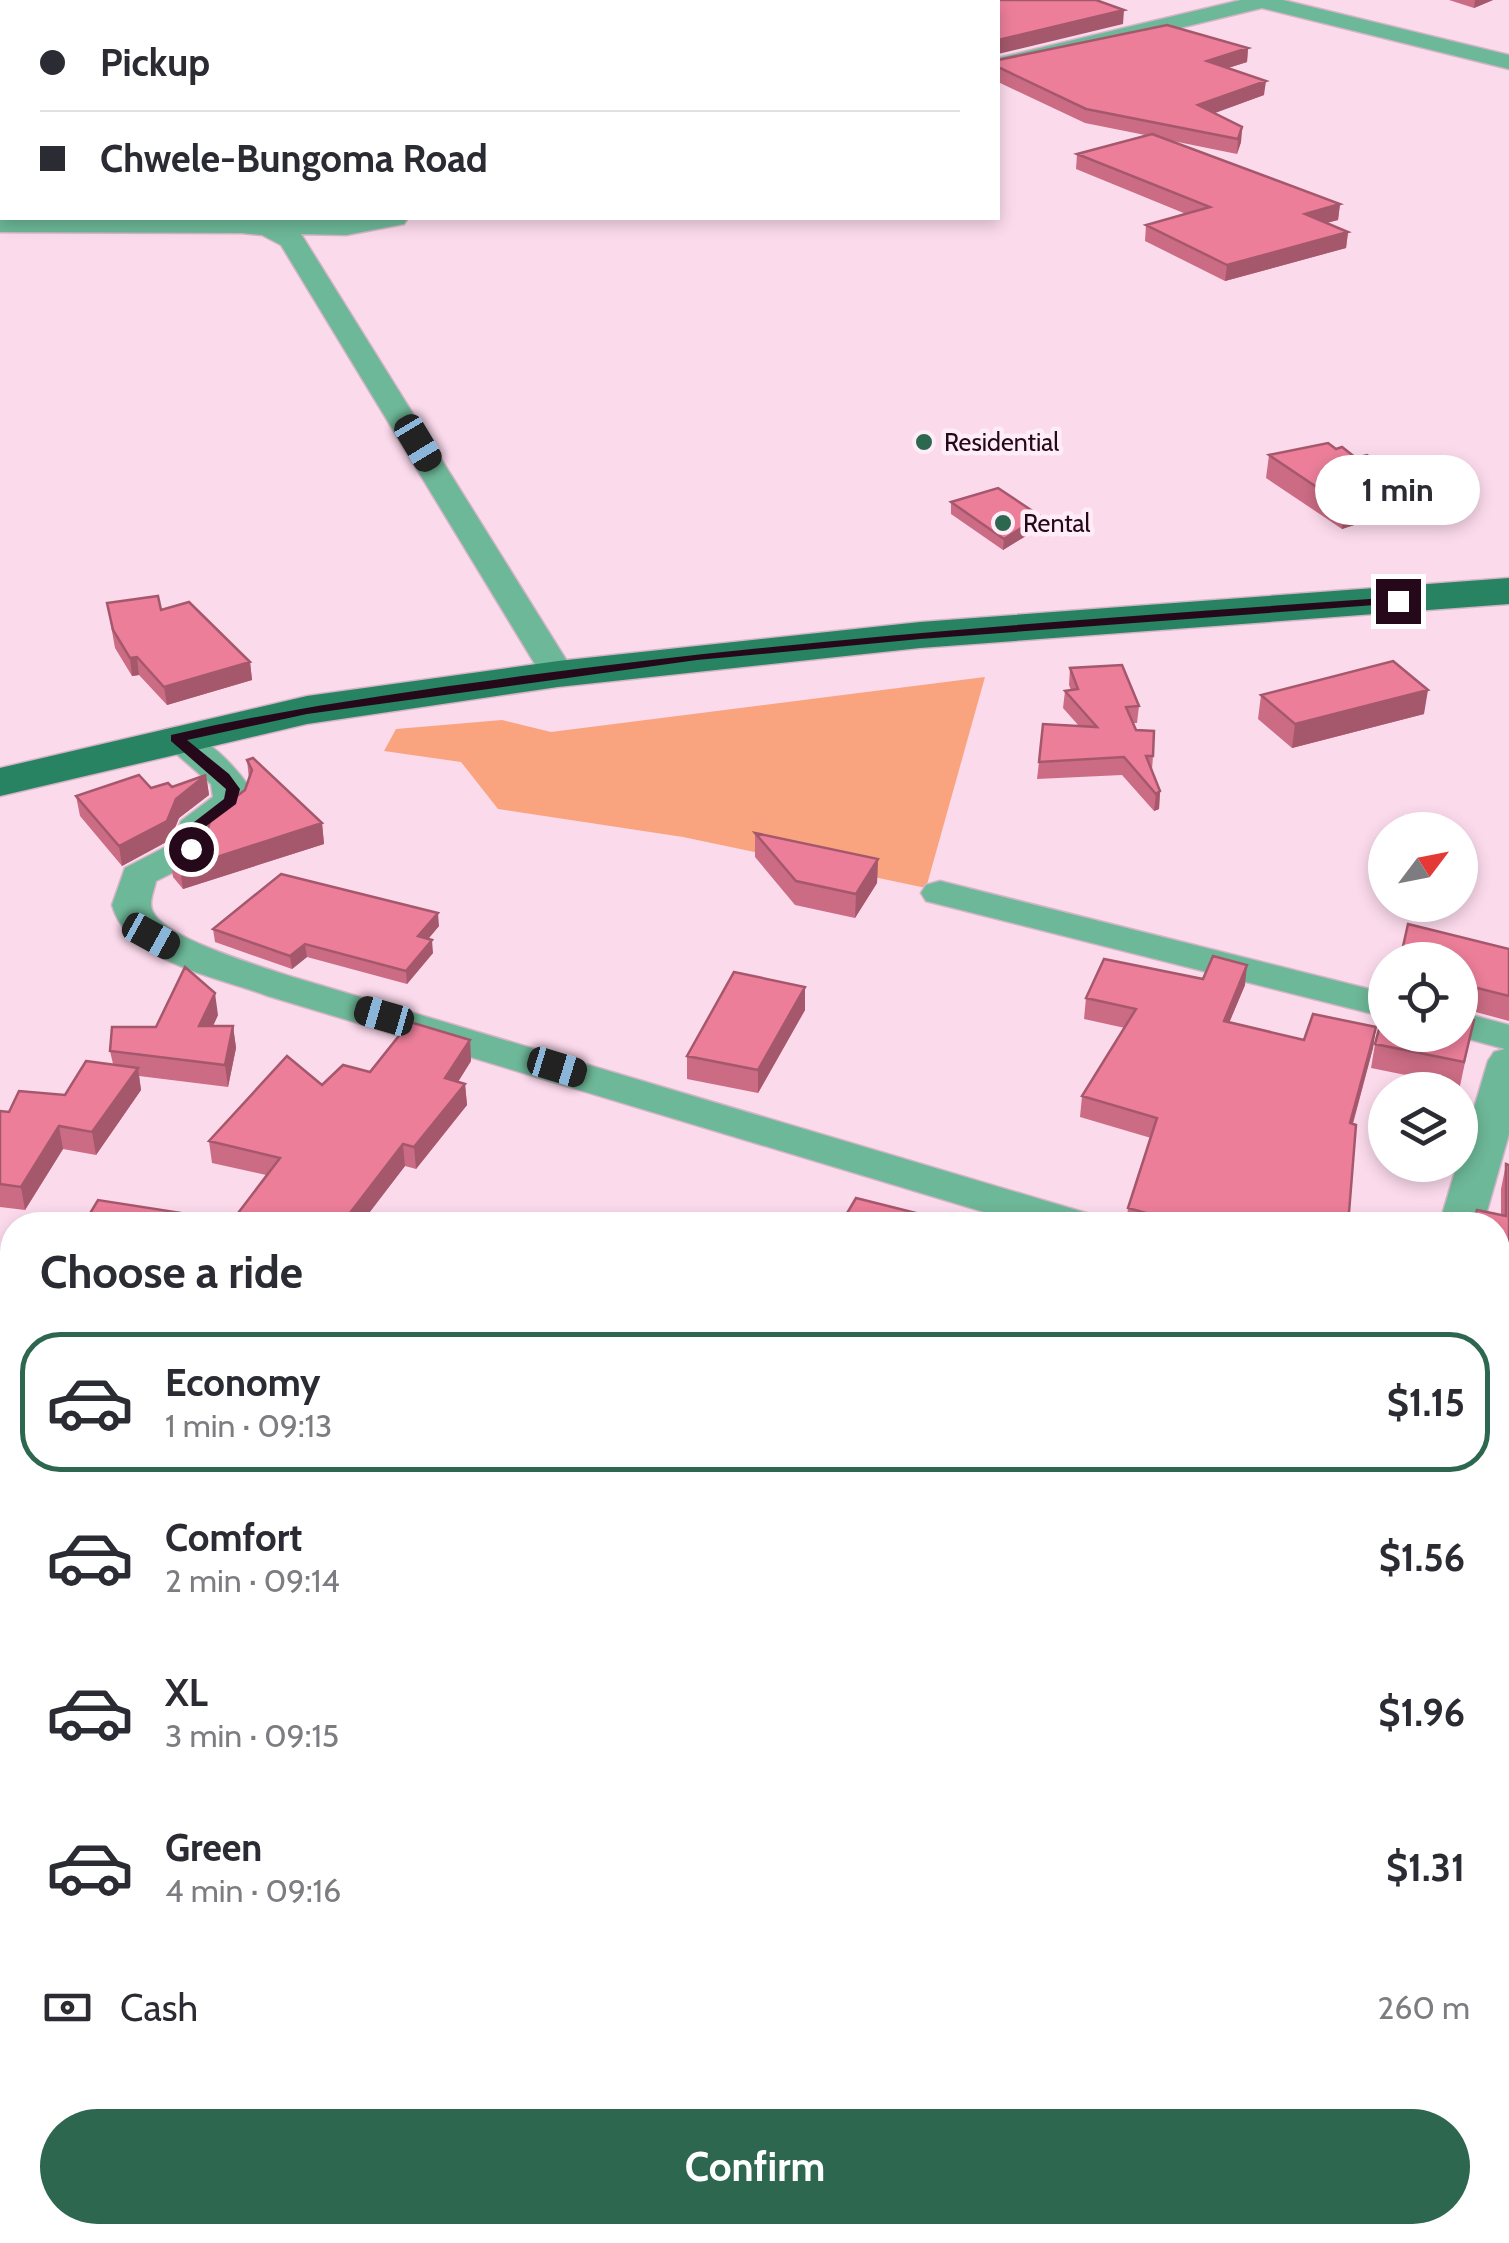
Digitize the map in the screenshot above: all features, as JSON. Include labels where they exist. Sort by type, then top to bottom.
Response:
[{"type":"main road","points":[[0,782],[307,710],[558,674],[920,636],[1509,591]]},
{"type":"street","points":[[1000,65],[1271,0],[1273,6],[1288,10],[1509,62]]},
{"type":"street","points":[[0,224],[346,227],[384,220]]},
{"type":"street","points":[[260,226],[288,236],[298,246],[558,674]]},
{"type":"street","points":[[176,738],[224,776],[233,789],[231,801],[194,829],[191,849],[158,862],[138,876],[132,905],[136,922],[174,948],[282,987],[1034,1212]]},
{"type":"street","points":[[940,893],[1368,1001]]},
{"type":"street","points":[[1478,1029],[1509,1038]]},
{"type":"street","points":[[1465,1212],[1509,1060]]},
{"type":"shaded area","points":[[985,677],[926,888],[683,837],[498,809],[461,762],[384,751],[396,729],[502,720],[551,732]]},
{"type":"building","points":[[1000,0],[1096,0],[1124,10],[1000,40]]},
{"type":"building","points":[[1167,25],[1248,48],[1207,61],[1266,81],[1198,105],[1242,127],[1238,139],[1086,109],[1000,68],[1000,60]]},
{"type":"building","points":[[1152,134],[1340,204],[1305,214],[1348,232],[1227,265],[1146,225],[1210,207],[1077,154]]},
{"type":"building","points":[[1328,443],[1336,449],[1342,447],[1356,458],[1367,455],[1411,484],[1345,506],[1269,455]]},
{"type":"building","points":[[998,488],[1040,516],[1004,539],[951,502]]},
{"type":"building","points":[[158,596],[161,610],[189,602],[250,662],[164,687],[137,657],[130,658],[113,630],[107,603]]},
{"type":"building","points":[[1393,661],[1428,690],[1295,724],[1261,695]]},
{"type":"building","points":[[1122,665],[1139,706],[1126,707],[1136,730],[1154,731],[1153,756],[1146,756],[1160,791],[1156,794],[1124,757],[1039,762],[1043,724],[1097,727],[1065,691],[1078,689],[1070,668]]},
{"type":"building","points":[[253,758],[322,823],[180,869],[170,856],[205,838],[212,815],[245,790],[252,770],[247,760]]},
{"type":"building","points":[[139,775],[151,788],[168,783],[172,787],[206,775],[176,799],[167,821],[119,846],[76,796]]},
{"type":"building","points":[[755,833],[878,859],[856,894],[796,881]]},
{"type":"building","points":[[281,874],[438,913],[418,936],[432,940],[406,971],[305,944],[290,956],[213,929]]},
{"type":"building","points":[[1408,924],[1509,949],[1509,996],[1478,988],[1478,942],[1404,942]]},
{"type":"building","points":[[1213,956],[1247,965],[1224,1021],[1304,1040],[1313,1014],[1368,1025],[1369,1052],[1350,1123],[1356,1125],[1349,1212],[1143,1212],[1128,1208],[1157,1118],[1082,1096],[1136,1009],[1086,998],[1104,959],[1203,979]]},
{"type":"building","points":[[185,967],[215,993],[199,1026],[233,1026],[225,1065],[110,1051],[112,1027],[156,1027]]},
{"type":"building","points":[[734,972],[805,987],[758,1070],[687,1056]]},
{"type":"building","points":[[410,1022],[470,1040],[445,1078],[465,1084],[414,1147],[403,1144],[351,1212],[239,1212],[280,1158],[209,1141],[287,1056],[322,1085],[343,1065],[370,1072]]},
{"type":"building","points":[[1415,1052],[1466,1052],[1464,1062]]},
{"type":"building","points":[[86,1061],[138,1068],[92,1132],[59,1126],[21,1187],[0,1184],[0,1111],[9,1112],[19,1091],[65,1095]]},
{"type":"building","points":[[1506,1164],[1509,1212],[1506,1212]]},
{"type":"building","points":[[856,1198],[912,1212],[848,1212]]},
{"type":"building","points":[[98,1200],[175,1212],[91,1212]]},
{"type":"place","name":"Residential","points":[[924,442]]},
{"type":"place","name":"Rental","points":[[1003,523]]},
{"type":"route","points":[[191,849],[194,829],[231,801],[233,789],[224,776],[176,738],[307,710],[697,656],[1398,601]]}]
